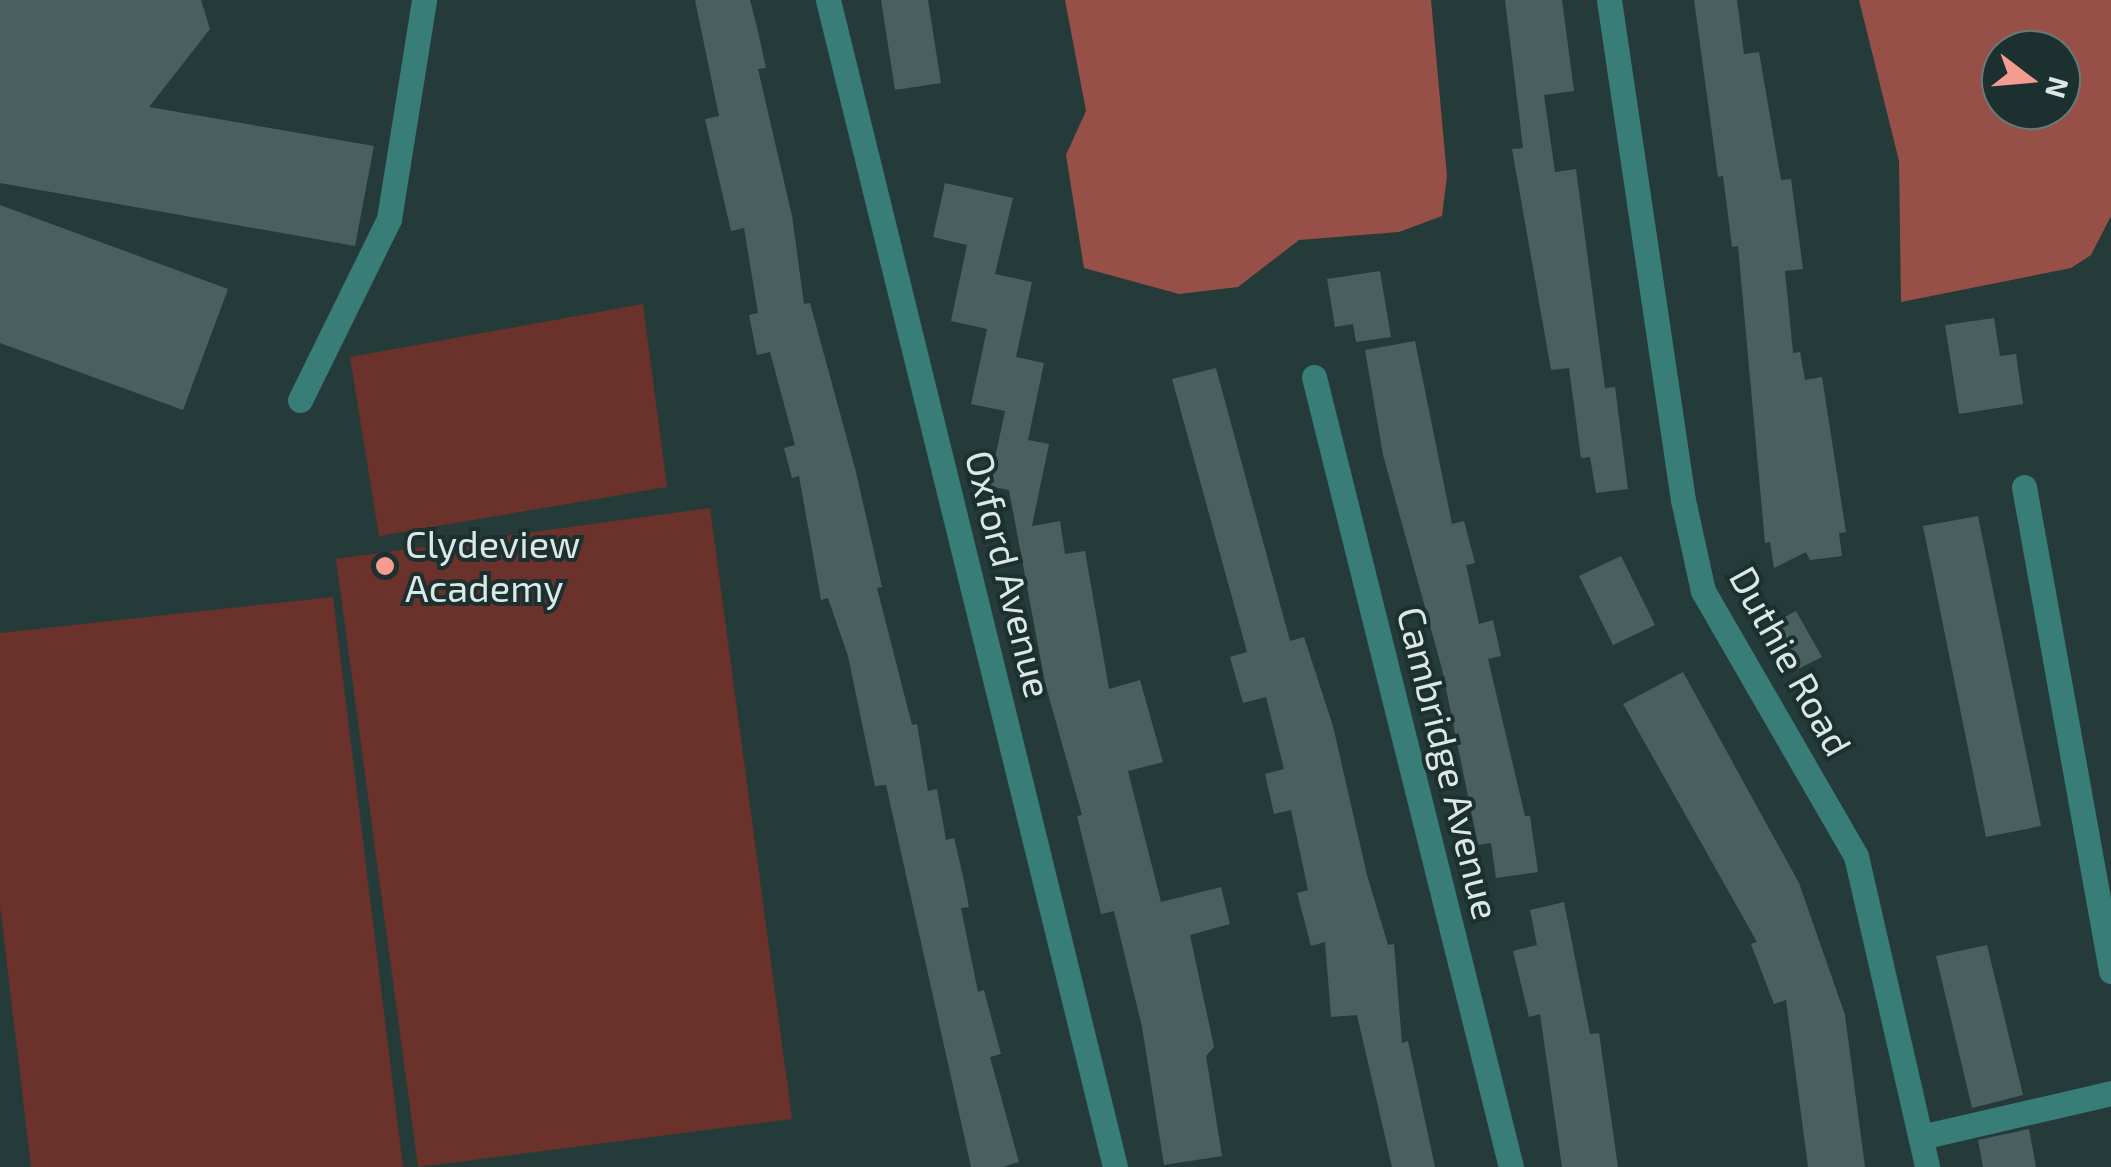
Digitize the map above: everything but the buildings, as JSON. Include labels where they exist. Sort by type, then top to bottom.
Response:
[{"type":"street","points":[[300,400],[389,219],[424,0]]},
{"type":"street","name":"Oxford Avenue","points":[[828,0],[1115,1167]]},
{"type":"street","name":"Duthie Road","points":[[1609,0],[1683,500],[1703,591],[1856,856],[1927,1167]]},
{"type":"street","name":"Cambridge Avenue","points":[[1314,377],[1512,1167]]},
{"type":"street","points":[[2024,487],[2111,971]]},
{"type":"street","points":[[1921,1136],[2111,1093]]},
{"type":"shaded area","points":[[1065,0],[1431,0],[1447,176],[1442,216],[1399,232],[1299,240],[1238,287],[1179,294],[1084,268],[1066,155],[1086,111]]},
{"type":"shaded area","points":[[1859,0],[2111,0],[2111,216],[2091,255],[2071,268],[1901,302],[1899,161]]},
{"type":"shaded area","points":[[643,304],[667,487],[379,536],[350,357]]},
{"type":"shaded area","points":[[710,508],[792,1119],[418,1167],[336,559]]},
{"type":"shaded area","points":[[333,597],[403,1167],[31,1167],[0,905],[0,633]]},
{"type":"place","name":"Clydeview Academy","points":[[385,566]]}]
